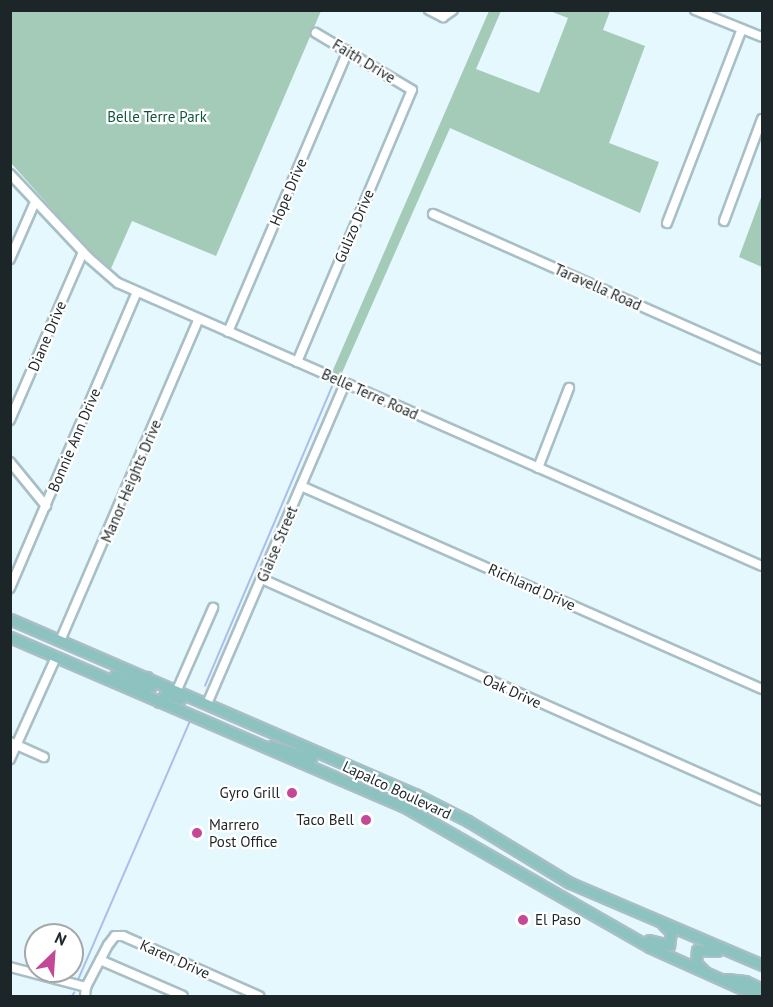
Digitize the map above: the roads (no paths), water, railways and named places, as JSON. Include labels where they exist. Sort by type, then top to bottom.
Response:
[{"type":"main road","name":"Lapalco Boulevard","points":[[10,619],[446,809],[570,884],[758,963]]},
{"type":"main road","name":"Lapalco Boulevard","points":[[10,637],[405,807],[610,925],[758,996]]},
{"type":"main road","points":[[93,672],[111,673],[145,688],[151,686],[147,677]]},
{"type":"main road","points":[[159,702],[168,694],[228,713]]},
{"type":"main road","points":[[257,744],[285,748],[309,758],[314,755],[312,750]]},
{"type":"main road","points":[[610,925],[663,946],[669,945],[671,932],[660,920]]},
{"type":"main road","points":[[706,973],[695,958],[701,948],[758,963]]},
{"type":"main road","points":[[717,978],[745,981],[762,989]]},
{"type":"street","points":[[429,10],[450,13]]},
{"type":"street","points":[[696,11],[762,37]]},
{"type":"street","points":[[667,223],[742,29]]},
{"type":"street","name":"Faith Drive","points":[[316,33],[412,90]]},
{"type":"street","name":"Hope Drive","points":[[228,332],[348,51]]},
{"type":"street","name":"Gulizo Drive","points":[[297,362],[412,90]]},
{"type":"street","points":[[724,221],[762,119]]},
{"type":"street","name":"Belle Terre Road","points":[[10,174],[107,276],[137,292],[762,566]]},
{"type":"street","points":[[10,259],[35,202]]},
{"type":"street","name":"Taravella Road","points":[[433,214],[762,360]]},
{"type":"street","name":"Diane Drive","points":[[10,420],[83,252]]},
{"type":"street","name":"Bonnie Ann Drive","points":[[10,588],[137,292]]},
{"type":"street","name":"Manor Heights Drive","points":[[60,641],[199,320]]},
{"type":"street","name":"Giaise Street","points":[[207,704],[345,384]]},
{"type":"street","points":[[537,468],[569,388]]},
{"type":"street","points":[[10,462],[46,507]]},
{"type":"street","name":"Richland Drive","points":[[301,486],[762,689]]},
{"type":"street","name":"Oak Drive","points":[[262,579],[762,801]]},
{"type":"street","points":[[177,690],[213,608]]},
{"type":"street","points":[[10,759],[13,744],[56,657]]},
{"type":"street","points":[[13,744],[44,757]]},
{"type":"street","name":"Karen Drive","points":[[100,960],[115,936],[123,936],[259,996]]},
{"type":"street","points":[[85,996],[86,987],[100,960],[183,996]]},
{"type":"street","points":[[10,967],[86,987]]},
{"type":"waterway","points":[[205,686],[332,387]]},
{"type":"waterway","points":[[84,966],[189,723]]},
{"type":"place","name":"Gyro Grill","points":[[292,793]]},
{"type":"place","name":"Taco Bell","points":[[366,820]]},
{"type":"place","name":"Marrero Post Office","points":[[197,833]]},
{"type":"place","name":"El Paso","points":[[523,920]]},
{"type":"park label","name":"Belle Terre Park","points":[[157,117]]}]
